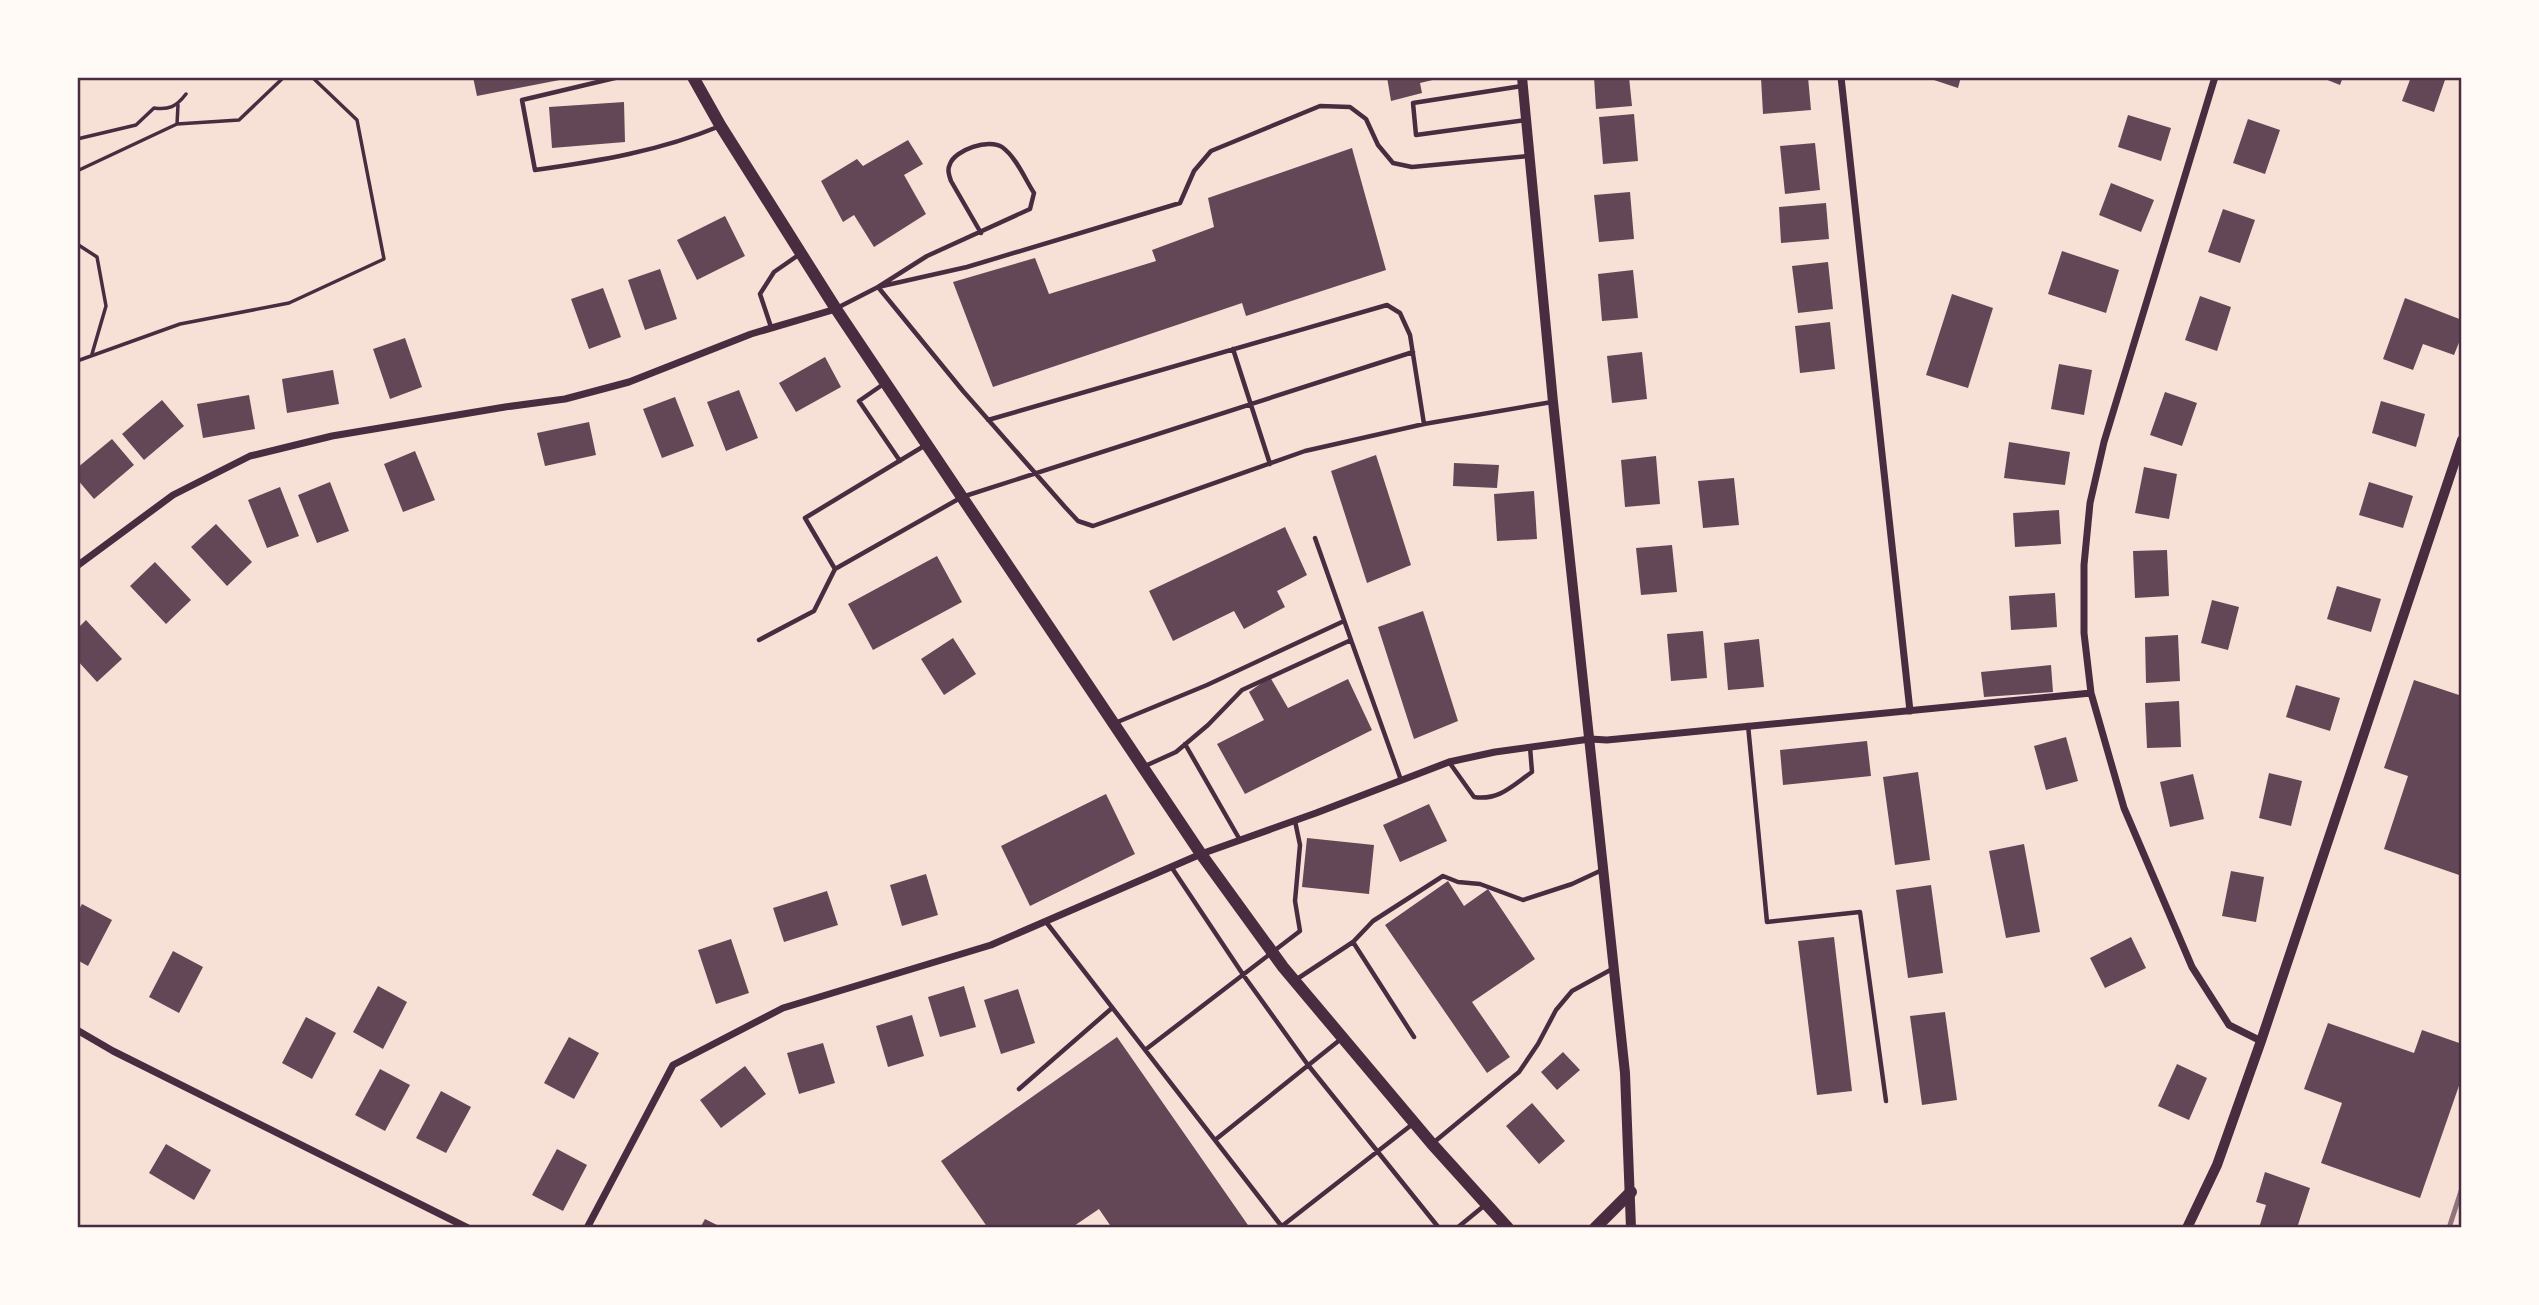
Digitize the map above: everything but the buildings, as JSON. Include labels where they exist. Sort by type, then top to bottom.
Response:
[{"type":"main road","points":[[693,77],[720,125],[836,309],[1201,854],[1294,981],[1507,1228]]},
{"type":"main road","points":[[1595,1228],[1631,1192]]},
{"type":"street","points":[[1841,77],[1910,711]]},
{"type":"street","points":[[2215,77],[2104,442],[2090,503],[2084,565],[2084,633],[2091,693],[2124,808],[2192,967],[2229,1025],[2261,1041]]},
{"type":"street","points":[[1523,81],[1553,402],[1625,1073],[1631,1227]]},
{"type":"street","points":[[77,566],[173,495],[250,456],[331,436],[565,399],[629,382],[771,328],[836,309]]},
{"type":"street","points":[[2187,1228],[2217,1165],[2261,1041],[2462,440]]},
{"type":"street","points":[[587,1228],[673,1065],[783,1008],[991,945],[1201,854],[1449,762],[1590,739],[1607,740],[1748,724],[2091,693]]},
{"type":"street","points":[[77,1030],[113,1051],[468,1228]]},
{"type":"lane","points":[[619,77],[522,100],[536,170],[602,161],[656,149],[720,125]]},
{"type":"lane","points":[[1523,81],[1413,103],[1416,135],[1526,119]]},
{"type":"lane","points":[[878,287],[967,267],[1180,203],[1194,171],[1211,151],[1320,106],[1350,107],[1366,119],[1378,145],[1393,163],[1412,167],[1530,156]]},
{"type":"lane","points":[[836,309],[878,287],[927,256],[981,233],[1030,209],[1034,193],[1009,153],[1002,146],[993,143],[983,143],[956,157],[950,162],[948,171],[981,233]]},
{"type":"lane","points":[[771,328],[760,294],[774,272],[801,253]]},
{"type":"lane","points":[[878,287],[1034,473],[1078,521],[1093,526],[1305,451],[1424,424],[1553,402]]},
{"type":"lane","points":[[988,420],[1387,305],[1400,313],[1410,335],[1424,424]]},
{"type":"lane","points":[[1233,349],[1270,464]]},
{"type":"lane","points":[[759,640],[814,611],[835,569],[962,497],[1413,352]]},
{"type":"lane","points":[[886,383],[859,401],[900,461]]},
{"type":"lane","points":[[835,569],[805,518],[927,444]]},
{"type":"lane","points":[[1315,538],[1401,780]]},
{"type":"lane","points":[[1114,724],[1207,685],[1344,621]]},
{"type":"lane","points":[[1143,767],[1176,752],[1208,725],[1242,690],[1350,640]]},
{"type":"lane","points":[[1748,724],[1767,922],[1860,912],[1886,1101]]},
{"type":"lane","points":[[1185,744],[1240,840]]},
{"type":"lane","points":[[1449,762],[1474,797],[1487,799],[1499,796],[1532,772],[1530,747]]},
{"type":"lane","points":[[1145,1050],[1300,931],[1295,901],[1300,845],[1295,821]]},
{"type":"lane","points":[[1171,867],[1308,1065],[1439,1228]]},
{"type":"lane","points":[[1294,981],[1353,942],[1373,921],[1443,876],[1458,882],[1480,884],[1522,900],[1572,884],[1603,869]]},
{"type":"lane","points":[[1046,922],[1283,1227],[1415,1123]]},
{"type":"lane","points":[[1353,942],[1414,1037]]},
{"type":"lane","points":[[1432,1144],[1519,1072],[1556,1010],[1572,990],[1615,968]]},
{"type":"lane","points":[[1019,1089],[1112,1009]]},
{"type":"lane","points":[[1215,1140],[1342,1038]]},
{"type":"lane","points":[[1457,1228],[1485,1205]]},
{"type":"lane","points":[[1631,1227],[1668,1228]]},
{"type":"path","points":[[77,171],[177,124],[239,120],[284,77]]},
{"type":"path","points":[[77,361],[180,324],[289,303],[384,259],[357,120],[312,77]]},
{"type":"path","points":[[77,139],[136,125],[153,108],[167,110],[178,104],[186,94]]},
{"type":"path","points":[[177,124],[178,104]]},
{"type":"path","points":[[77,244],[97,257],[106,306],[92,354]]},
{"type":"railway","points":[[2449,1228],[2462,1188]]}]
